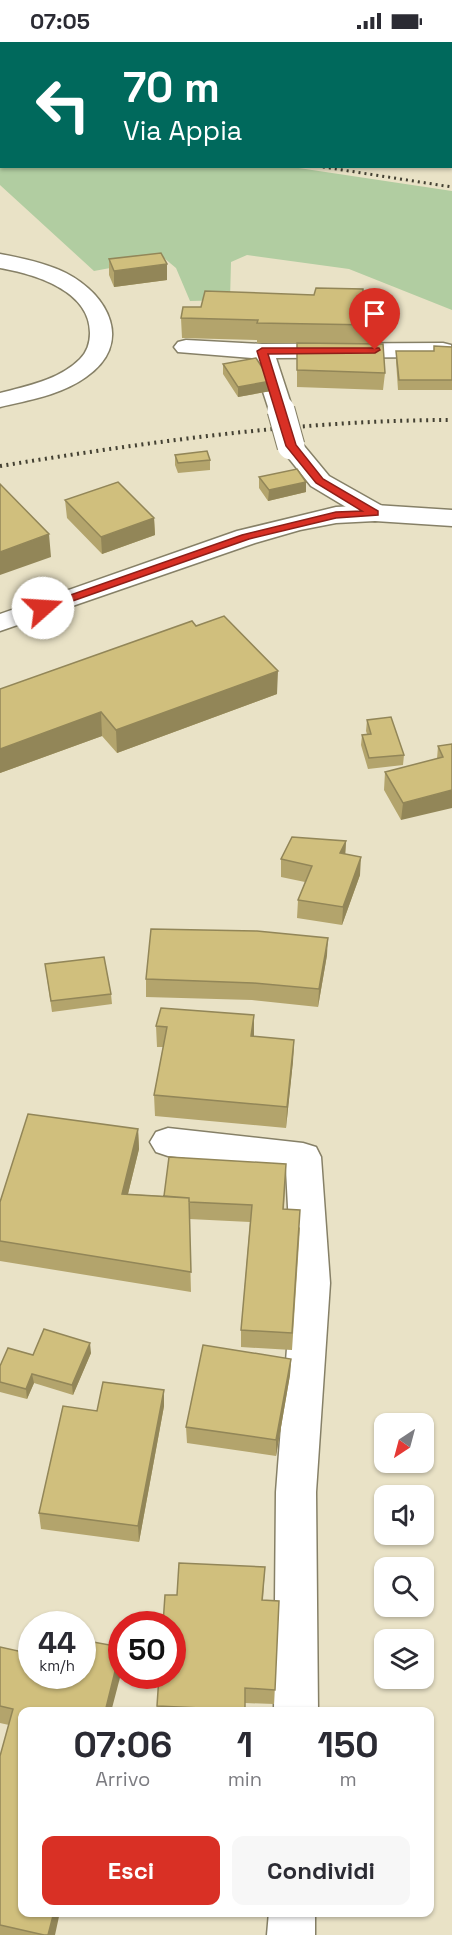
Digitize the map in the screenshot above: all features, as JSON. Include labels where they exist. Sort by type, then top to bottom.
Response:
[{"type":"street","points":[[0,261],[34,268],[69,283],[97,316],[104,336],[95,357],[76,374],[47,387],[0,400]]},
{"type":"street","points":[[186,347],[262,351],[443,350]]},
{"type":"street","points":[[262,351],[291,446],[320,481],[375,513]]},
{"type":"street","points":[[0,623],[246,537],[336,515],[375,513],[452,518]]},
{"type":"street","points":[[168,1142],[303,1157],[311,1283],[296,1492],[296,1707]]},
{"type":"street","points":[[291,1935],[292,1917]]},
{"type":"green space","points":[[0,168],[299,168],[452,191],[452,310],[349,269],[247,255],[231,262],[230,300],[190,301],[176,268],[164,258],[94,271],[0,185]]},
{"type":"building","points":[[161,253],[167,264],[114,271],[109,259]]},
{"type":"building","points":[[316,288],[363,289],[363,298],[371,298],[373,325],[257,323],[258,320],[181,318],[183,307],[201,307],[205,291],[314,295]]},
{"type":"building","points":[[297,343],[383,344],[385,373],[297,370]]},
{"type":"building","points":[[434,346],[452,347],[452,380],[399,380],[396,351],[434,351]]},
{"type":"building","points":[[256,358],[271,381],[238,387],[223,364]]},
{"type":"building","points":[[207,451],[210,460],[178,463],[175,455]]},
{"type":"building","points":[[297,469],[306,482],[269,490],[259,477]]},
{"type":"building","points":[[118,482],[154,518],[101,537],[65,500]]},
{"type":"building","points":[[0,484],[49,534],[0,552]]},
{"type":"building","points":[[224,616],[278,671],[116,730],[101,712],[0,749],[0,689],[192,621],[196,626]]},
{"type":"building","points":[[391,717],[404,755],[369,758],[362,735],[371,734],[367,720]]},
{"type":"building","points":[[452,744],[452,790],[403,803],[385,772],[443,757],[438,746]]},
{"type":"building","points":[[292,837],[346,841],[340,853],[361,857],[343,907],[298,900],[312,866],[281,859]]},
{"type":"building","points":[[151,929],[257,931],[328,938],[319,989],[253,983],[146,979]]},
{"type":"building","points":[[104,957],[111,994],[51,1001],[45,964]]},
{"type":"building","points":[[161,1008],[254,1015],[251,1036],[294,1040],[287,1107],[154,1095],[167,1027],[156,1026]]},
{"type":"building","points":[[28,1114],[138,1129],[122,1194],[189,1198],[191,1272],[0,1241],[0,1202]]},
{"type":"building","points":[[169,1157],[286,1164],[283,1209],[300,1210],[292,1333],[241,1330],[252,1205],[189,1202],[189,1198],[164,1196]]},
{"type":"building","points":[[44,1329],[90,1343],[72,1385],[32,1374],[26,1389],[0,1382],[0,1366],[8,1348],[33,1355]]},
{"type":"building","points":[[203,1345],[291,1359],[276,1440],[186,1427]]},
{"type":"building","points":[[103,1382],[164,1390],[138,1526],[39,1513],[63,1406],[97,1411]]},
{"type":"building","points":[[179,1563],[265,1567],[262,1600],[279,1601],[275,1690],[245,1688],[245,1707],[157,1706],[158,1689],[186,1689],[186,1611],[164,1611],[165,1595],[177,1595]]},
{"type":"building","points":[[96,1643],[108,1645],[108,1689],[111,1689],[106,1707],[18,1707],[18,1917],[53,1917],[48,1935],[0,1925],[0,1756],[13,1709],[0,1706],[0,1647],[18,1651],[18,1689],[96,1689]]},
{"type":"railway","points":[[330,168],[452,187]]},
{"type":"railway","points":[[0,466],[168,441],[281,428],[452,420]]},
{"type":"route","points":[[43,608],[246,537],[336,515],[375,513],[320,481],[291,446],[262,351],[375,350]]}]
